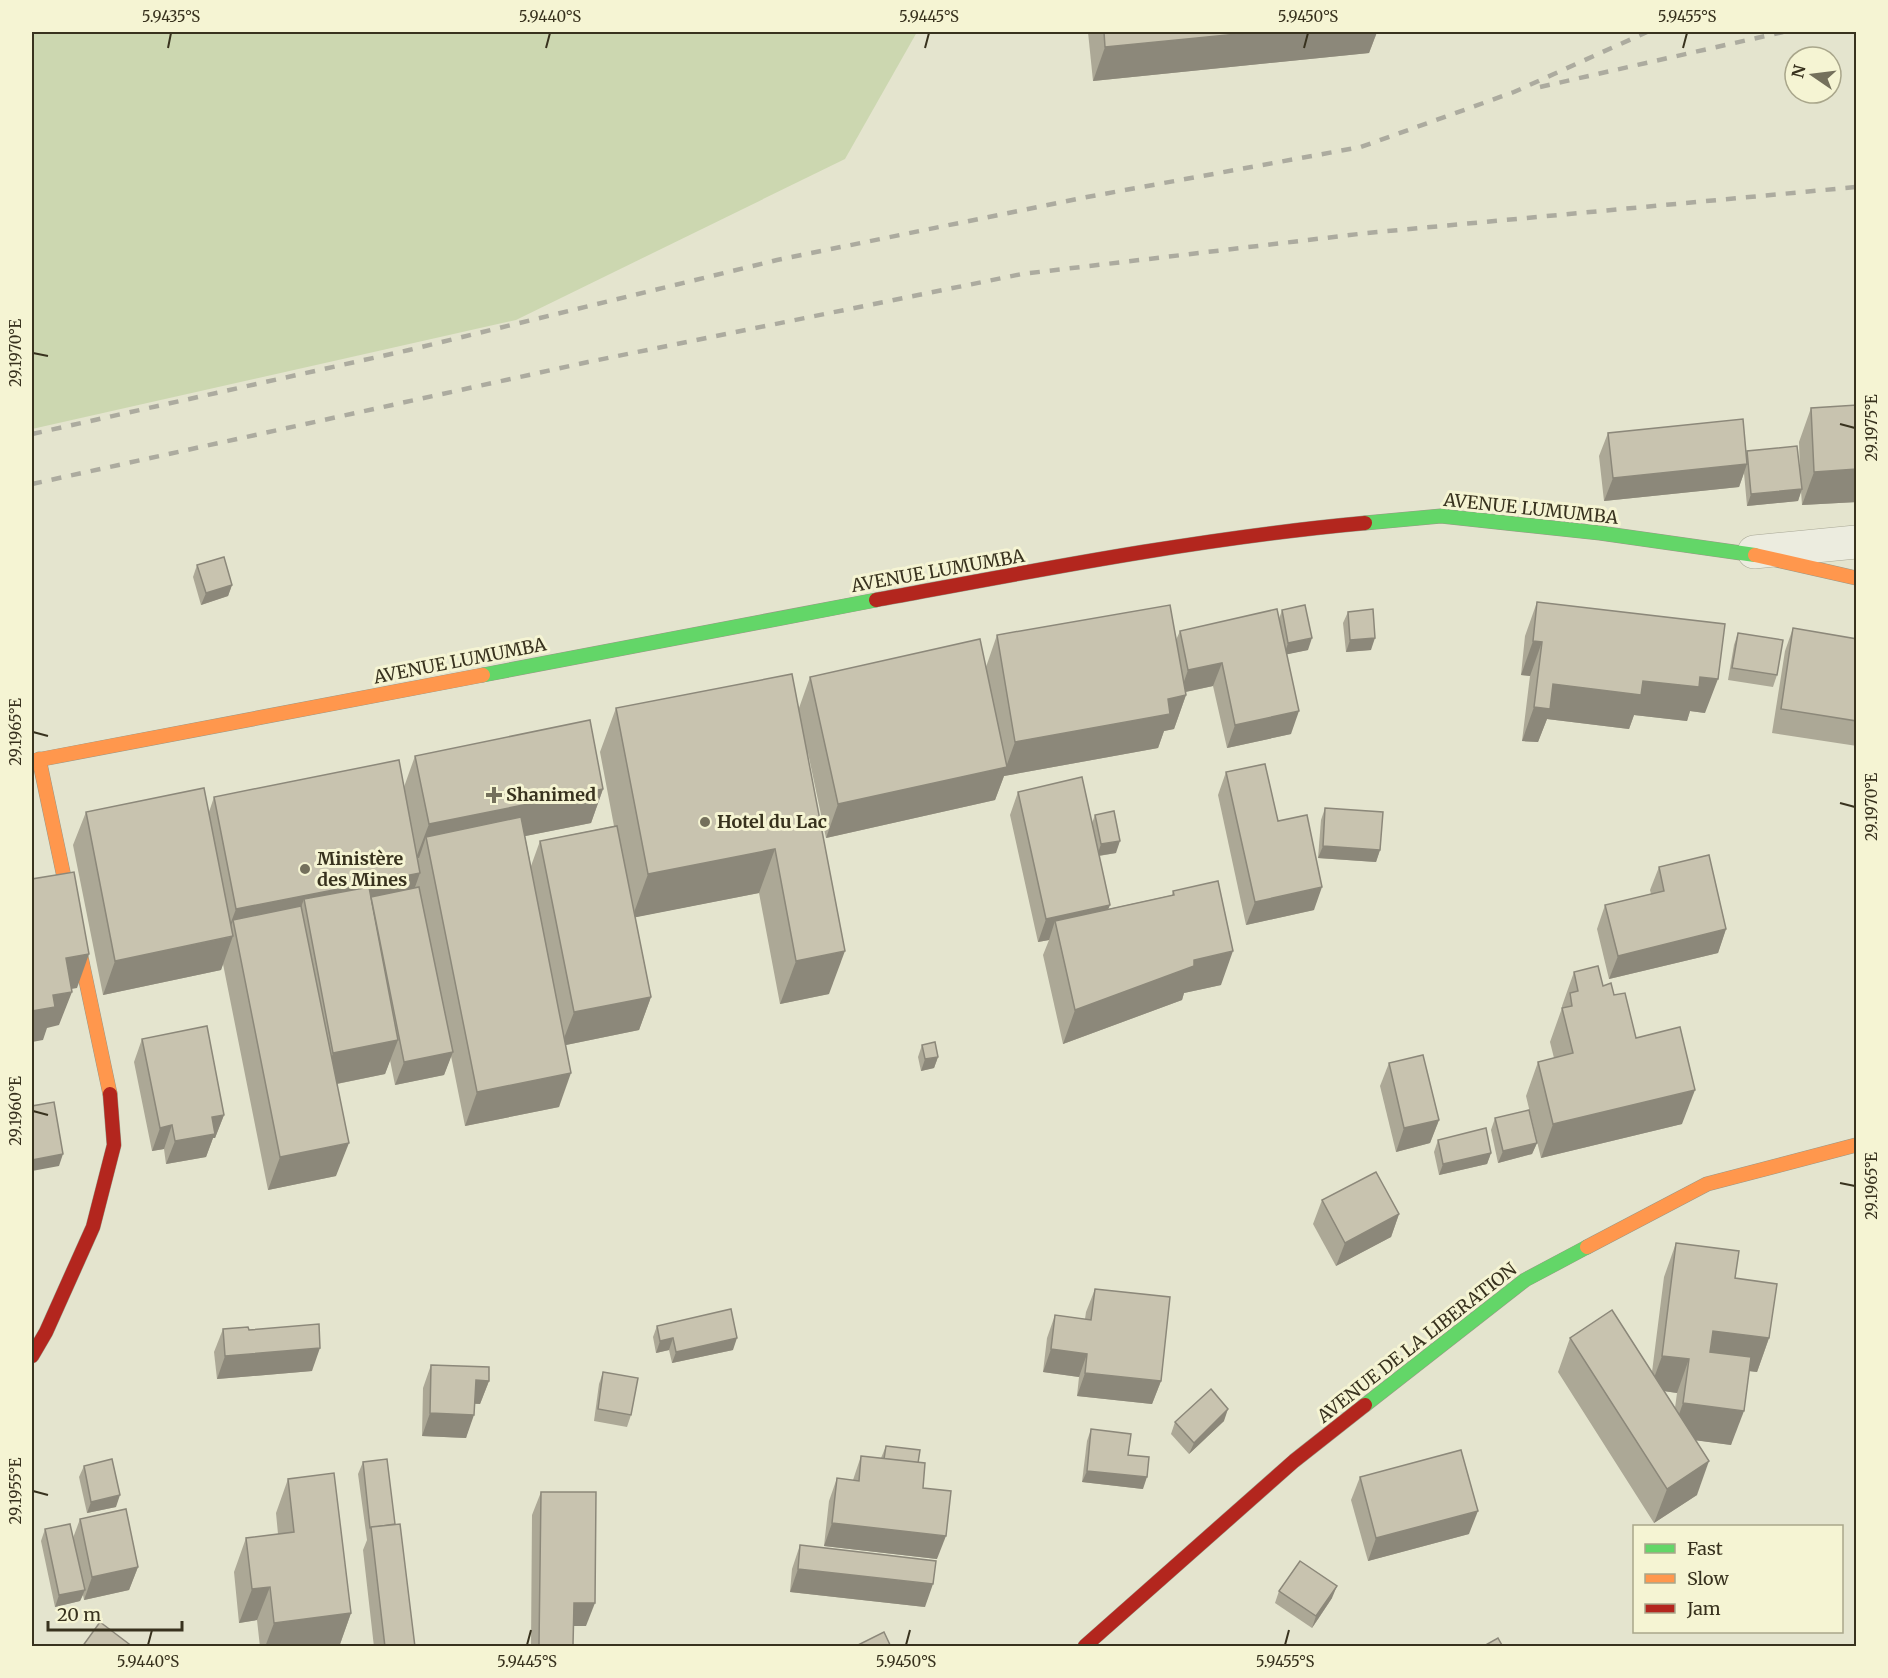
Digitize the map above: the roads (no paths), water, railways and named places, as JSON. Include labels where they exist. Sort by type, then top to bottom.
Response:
[{"type":"street","name":"AVENUE LUMUMBA","points":[[35,760],[888,598],[1290,530],[1441,516],[1600,533],[1744,553],[1857,578]]},
{"type":"street","points":[[1744,553],[1857,542]]},
{"type":"street","points":[[32,1356],[46,1332],[93,1227],[114,1145],[109,1087],[35,760]]},
{"type":"street","name":"AVENUE DE LA LIBERATION","points":[[1085,1647],[1294,1461],[1525,1280],[1707,1185],[1857,1145]]},
{"type":"railway","points":[[32,434],[409,350],[777,260],[1087,197],[1361,147],[1514,92],[1647,32]]},
{"type":"railway","points":[[1540,87],[1783,32]]},
{"type":"railway","points":[[32,484],[588,362],[1022,274],[1367,233],[1856,187]]},
{"type":"place","name":"Shanimed","points":[[494,795]]},
{"type":"place","name":"Hotel du Lac","points":[[705,822]]},
{"type":"place","name":"Ministère des Mines","points":[[305,869]]}]
